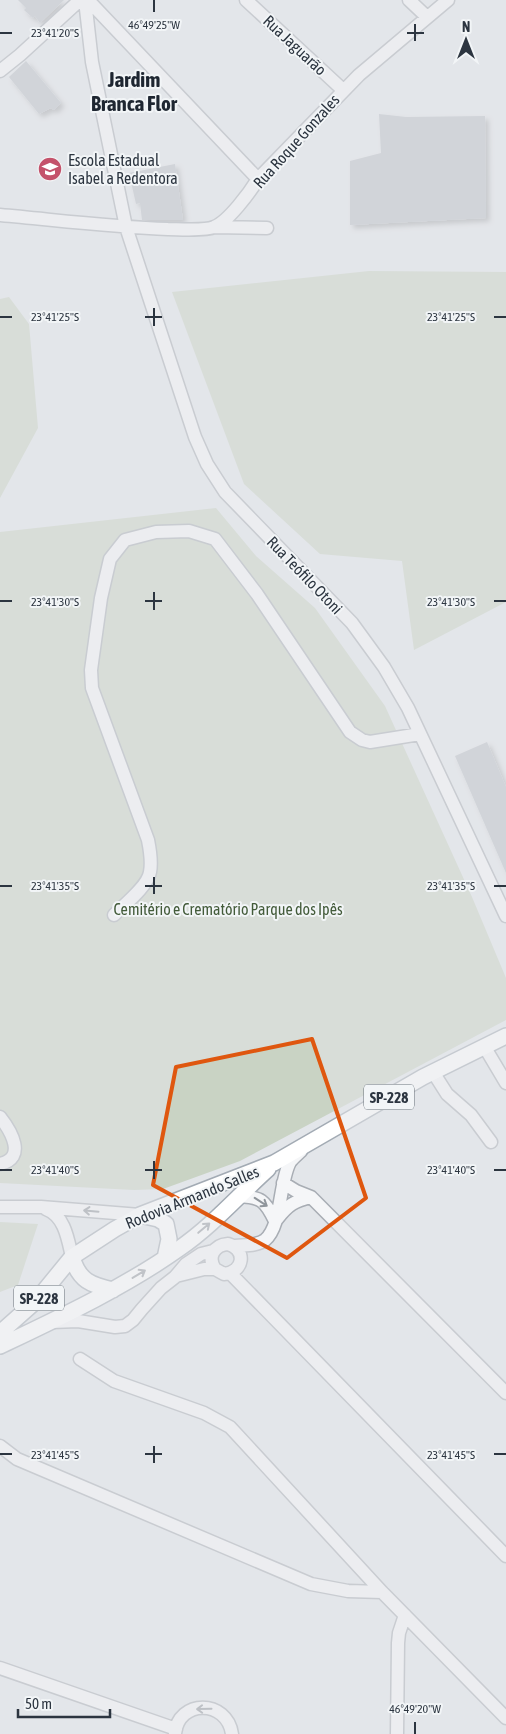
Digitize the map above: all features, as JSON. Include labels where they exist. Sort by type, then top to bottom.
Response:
[{"type":"main road","name":"Rodovia Armando Salles","points":[[0,1333],[36,1301],[72,1257],[95,1241],[140,1215],[274,1163],[433,1072],[506,1036]]},
{"type":"main road","name":"Rodovia Armando Salles","points":[[0,1346],[113,1290],[182,1247],[274,1163]]},
{"type":"main road","points":[[140,1215],[158,1219],[166,1224],[169,1239],[165,1258]]},
{"type":"main road","points":[[72,1257],[75,1268],[83,1278],[94,1285],[113,1290]]},
{"type":"street","points":[[0,71],[20,56],[80,0]]},
{"type":"street","points":[[86,0],[258,179]]},
{"type":"street","name":"Rua Teófilo Otoni","points":[[86,0],[92,62],[126,227],[194,437],[207,464],[225,492],[352,623],[384,667],[408,708],[506,916]]},
{"type":"street","name":"Rua Jaguarão","points":[[246,0],[343,90]]},
{"type":"street","points":[[409,0],[427,17]]},
{"type":"street","name":"Rua Roque Gonzales","points":[[214,227],[238,206],[258,179],[343,90],[448,0]]},
{"type":"street","points":[[0,215],[126,227],[184,229],[214,227],[266,228]]},
{"type":"street","points":[[114,915],[146,883],[151,865],[148,840],[92,688],[91,670],[101,598],[110,559],[125,540],[156,532],[189,531],[215,539],[258,594],[350,732],[362,740],[370,742],[420,734]]},
{"type":"street","points":[[484,1046],[506,1083]]},
{"type":"street","points":[[433,1072],[447,1094],[472,1115],[491,1142]]},
{"type":"street","points":[[0,1117],[7,1126],[15,1144],[13,1156],[7,1162],[0,1164]]},
{"type":"street","points":[[48,1322],[78,1321],[115,1327],[125,1326],[186,1264],[200,1254],[213,1251],[223,1244],[235,1246],[254,1244],[266,1239],[271,1233],[275,1221],[283,1183],[291,1160],[310,1142]]},
{"type":"street","points":[[283,1183],[311,1197],[506,1392]]},
{"type":"street","points":[[238,1196],[262,1200],[268,1206],[275,1221]]},
{"type":"street","points":[[275,1221],[296,1200],[311,1197]]},
{"type":"street","points":[[0,1207],[41,1207],[140,1215]]},
{"type":"street","points":[[41,1207],[58,1216],[72,1257]]},
{"type":"street","points":[[175,1277],[192,1271],[215,1269],[224,1274],[230,1274],[238,1268],[242,1258],[254,1244]]},
{"type":"street","points":[[235,1246],[242,1258]]},
{"type":"street","points":[[213,1251],[211,1260],[215,1269]]},
{"type":"street","points":[[230,1274],[506,1556]]},
{"type":"street","points":[[94,1299],[94,1311],[100,1324]]},
{"type":"street","points":[[80,1360],[114,1381],[204,1413],[230,1427],[382,1592],[506,1718]]},
{"type":"street","points":[[0,1446],[17,1459],[311,1584],[348,1591],[382,1592]]},
{"type":"street","points":[[397,1734],[398,1643],[405,1615]]},
{"type":"street","points":[[0,1668],[175,1732],[180,1720],[186,1713],[203,1707],[212,1708],[220,1712],[227,1719],[232,1734]]},
{"type":"highlighted area","points":[[312,1039],[366,1198],[287,1258],[153,1185],[176,1067]]},
{"type":"green space","points":[[369,271],[506,272],[506,602],[414,650],[402,561],[320,554],[244,484],[172,292]]},
{"type":"green space","points":[[9,297],[29,324],[38,428],[0,498],[0,299]]},
{"type":"green space","name":"Cemitério e Crematório Parque dos Ipês","points":[[216,508],[256,556],[315,608],[385,706],[472,897],[506,978],[506,1020],[240,1161],[163,1189],[134,1190],[0,1183],[0,532]]},
{"type":"green space","points":[[0,1222],[38,1224],[18,1285],[0,1292]]},
{"type":"building","points":[[18,0],[64,0],[40,23],[35,16],[33,18],[24,10],[26,8]]},
{"type":"building","points":[[26,61],[61,103],[54,110],[51,108],[39,114],[9,77]]},
{"type":"building","points":[[379,114],[406,117],[485,116],[486,218],[350,225],[350,161],[381,153]]},
{"type":"building","points":[[175,164],[183,220],[142,220],[140,203],[136,204],[129,173]]},
{"type":"building","points":[[487,742],[506,787],[506,873],[455,756]]},
{"type":"place","name":"Escola Estadual Isabel a Redentora","points":[[50,169]]},
{"type":"district","name":"Jardim Branca Flor","points":[[134,91]]}]
